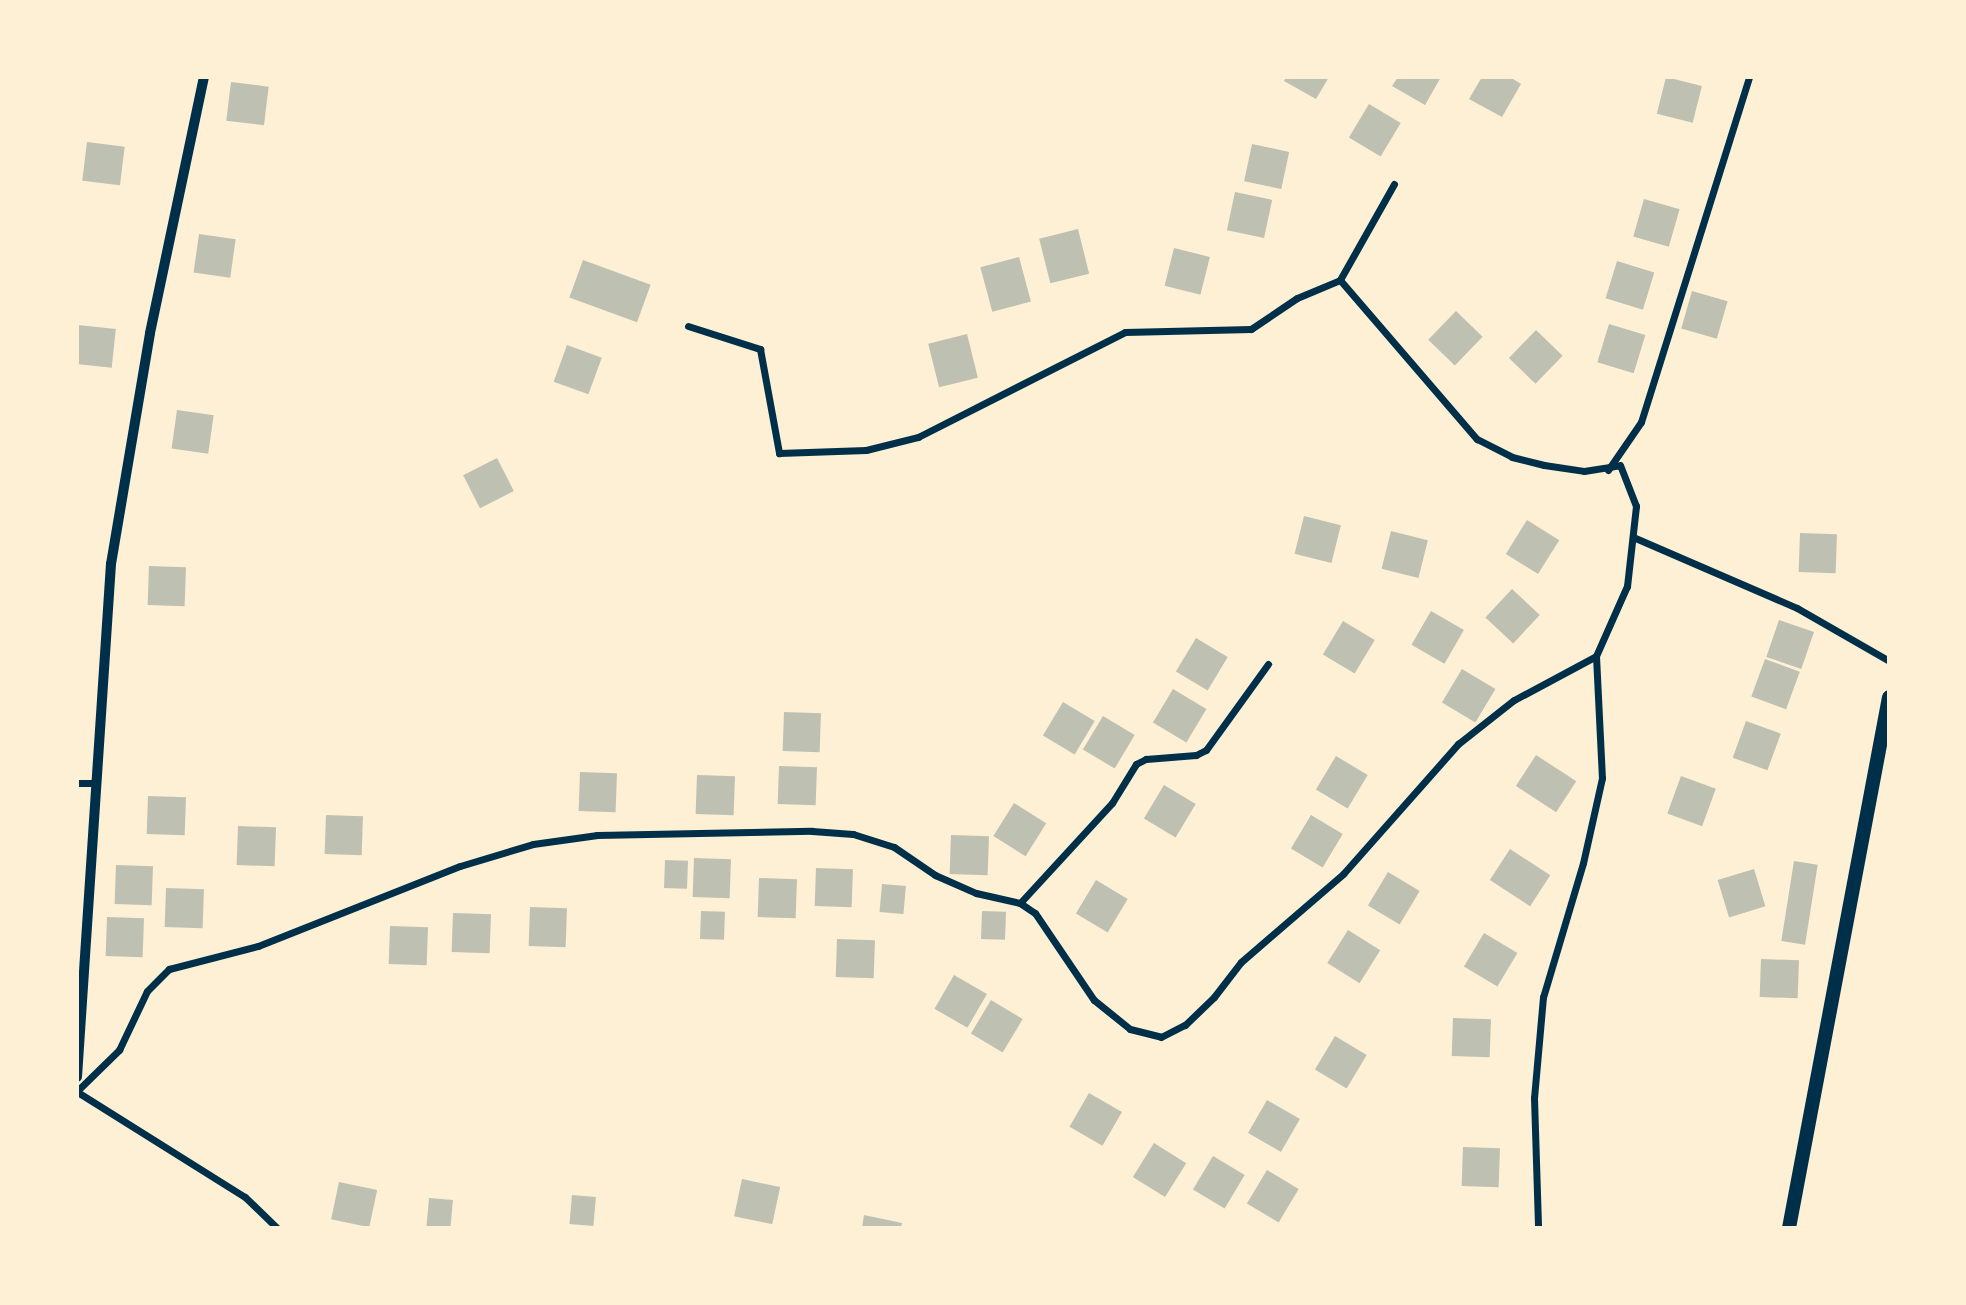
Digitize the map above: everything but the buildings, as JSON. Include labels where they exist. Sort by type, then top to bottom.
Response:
[{"type":"main road","points":[[1789,1228],[1889,697]]},
{"type":"street","points":[[77,1077],[94,783],[111,564],[150,332],[205,77]]},
{"type":"street","points":[[1607,471],[1641,422],[1749,77]]},
{"type":"street","points":[[688,326],[760,349],[779,453],[866,450],[918,437],[1125,332],[1251,329],[1297,298],[1340,280],[1394,184]]},
{"type":"street","points":[[1340,280],[1477,439],[1513,457],[1544,465],[1607,471],[1620,465],[1632,486],[1636,506],[1627,586],[1596,656],[1602,778],[1583,863],[1543,998],[1534,1098],[1538,1228]]},
{"type":"street","points":[[1633,537],[1797,608],[1889,660]]},
{"type":"street","points":[[277,1228],[246,1197],[78,1094],[119,1050],[147,991],[169,969],[258,946],[386,892],[533,844],[597,835],[740,830],[853,834],[894,846],[935,875],[976,893],[1020,903],[1035,913],[1094,1000],[1130,1029],[1161,1037],[1185,1025],[1214,998],[1241,962],[1343,874],[1458,744],[1514,700],[1596,656]]},
{"type":"street","points":[[1020,903],[1112,803],[1136,764],[1146,759],[1196,755],[1206,750],[1268,664]]},
{"type":"street","points":[[77,783],[94,783]]}]
